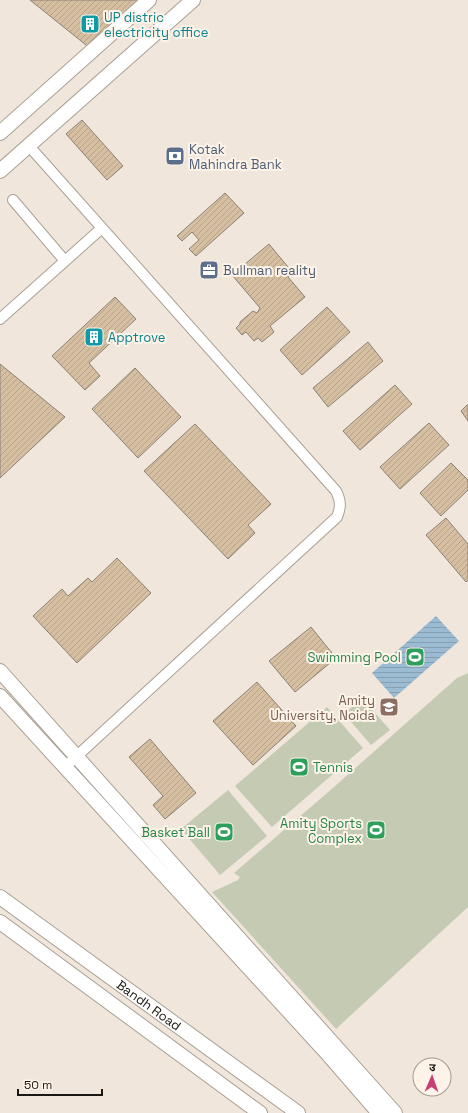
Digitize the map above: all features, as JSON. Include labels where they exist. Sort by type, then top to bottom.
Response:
[{"type":"street","points":[[0,133],[149,0]]},
{"type":"street","points":[[0,171],[193,0]]},
{"type":"street","points":[[29,146],[336,491],[340,499],[340,508],[337,517],[65,768]]},
{"type":"street","points":[[13,200],[65,261]]},
{"type":"street","points":[[0,319],[102,228]]},
{"type":"street","points":[[0,671],[395,1113]]},
{"type":"street","points":[[0,696],[326,1052],[379,1113]]},
{"type":"street","name":"Bandh Road","points":[[0,897],[298,1113]]},
{"type":"street","name":"Bandh Road","points":[[0,922],[260,1113]]},
{"type":"green space","name":"Amity Sports Complex","points":[[468,673],[468,907],[336,1029],[212,892],[238,880],[240,877],[234,873],[457,678]]},
{"type":"green space","points":[[362,698],[390,730],[371,745],[344,714]]},
{"type":"green space","name":"Tennis","points":[[327,707],[363,748],[272,827],[235,786]]},
{"type":"green space","name":"Basket Ball","points":[[228,790],[267,836],[220,875],[181,829]]},
{"type":"water","name":"Swimming Pool","points":[[436,616],[459,641],[394,698],[372,673]]},
{"type":"building","name":"UP distric electricity office","points":[[30,0],[147,0],[91,49]]},
{"type":"building","points":[[82,120],[123,166],[107,180],[66,134]]},
{"type":"building","points":[[225,193],[244,213],[196,256],[189,249],[199,240],[192,232],[182,241],[177,236]]},
{"type":"building","points":[[269,244],[293,273],[288,277],[305,297],[270,326],[274,332],[262,342],[258,338],[254,341],[246,332],[242,335],[236,328],[240,322],[253,311],[257,313],[260,308],[232,275]]},
{"type":"building","name":"Apptrove","points":[[115,297],[136,319],[89,363],[100,376],[85,390],[52,356]]},
{"type":"building","points":[[327,307],[350,332],[302,375],[280,350]]},
{"type":"building","points":[[368,342],[383,361],[328,407],[313,388]]},
{"type":"building","points":[[0,364],[65,417],[0,478]]},
{"type":"building","points":[[135,368],[181,417],[138,458],[92,409]]},
{"type":"building","points":[[395,385],[412,404],[360,450],[343,431]]},
{"type":"building","points":[[468,405],[468,421],[461,411]]},
{"type":"building","points":[[429,423],[449,445],[400,489],[380,467]]},
{"type":"building","points":[[195,424],[271,504],[248,525],[255,533],[228,559],[144,471]]},
{"type":"building","points":[[451,463],[468,480],[468,490],[441,516],[420,493]]},
{"type":"building","points":[[446,518],[468,544],[468,580],[466,582],[426,535]]},
{"type":"building","points":[[117,558],[151,593],[77,663],[33,616],[62,589],[68,596],[88,578],[92,582]]},
{"type":"building","points":[[311,627],[336,658],[295,692],[269,661]]},
{"type":"building","points":[[257,682],[296,726],[253,765],[213,721]]},
{"type":"building","points":[[150,739],[196,793],[165,819],[153,805],[163,796],[129,757]]},
{"type":"place","name":"UP distric electricity office","points":[[90,24]]},
{"type":"place","name":"Kotak Mahindra Bank","points":[[175,156]]},
{"type":"place","name":"Bullman reality","points":[[209,270]]},
{"type":"place","name":"Apptrove","points":[[94,337]]},
{"type":"place","name":"Swimming Pool","points":[[415,657]]},
{"type":"place","name":"Amity University, Noida","points":[[389,707]]},
{"type":"place","name":"Tennis","points":[[299,767]]},
{"type":"place","name":"Amity Sports Complex","points":[[376,830]]},
{"type":"place","name":"Basket Ball","points":[[224,832]]}]
